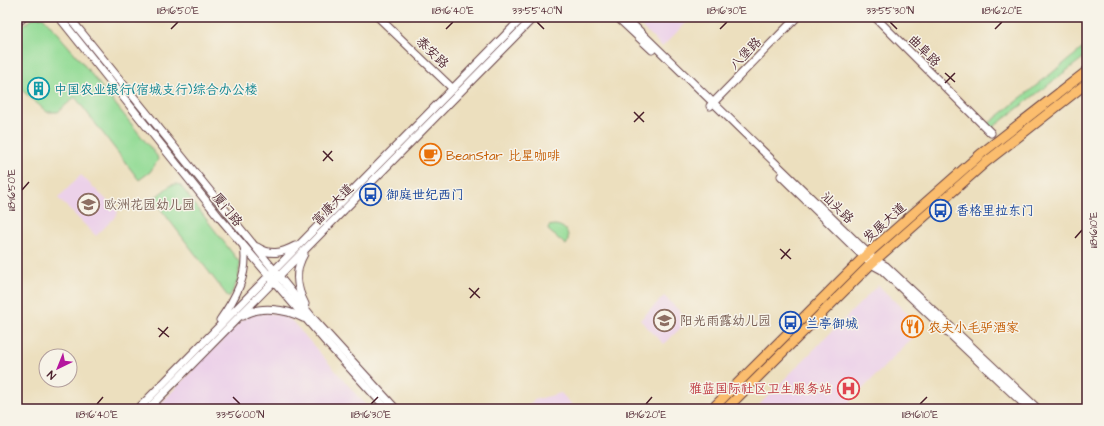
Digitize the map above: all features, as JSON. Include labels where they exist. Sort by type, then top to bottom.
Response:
[{"type":"main road","name":"发展大道","points":[[712,409],[866,255],[976,158],[1087,70]]},
{"type":"main road","name":"发展大道","points":[[726,409],[873,262],[986,162],[1087,83]]},
{"type":"street","points":[[17,22],[20,17]]},
{"type":"street","points":[[17,22],[24,17]]},
{"type":"street","points":[[58,17],[69,20]]},
{"type":"street","name":"泰安路","points":[[378,17],[453,89]]},
{"type":"street","name":"富康大道","points":[[138,409],[274,276],[523,17]]},
{"type":"street","name":"富康大道","points":[[307,242],[534,17]]},
{"type":"street","name":"汕头路","points":[[617,17],[712,104]]},
{"type":"street","name":"汕头路","points":[[625,17],[873,262],[1029,409]]},
{"type":"street","name":"八堡路","points":[[712,104],[797,17]]},
{"type":"street","name":"曲阜路","points":[[875,17],[991,133]]},
{"type":"street","name":"厦门路","points":[[69,20],[252,244],[274,276],[387,409]]},
{"type":"street","name":"厦门路","points":[[69,20],[181,172],[244,247],[274,276]]},
{"type":"street","points":[[252,244],[263,251],[279,253],[307,242]]},
{"type":"street","points":[[307,242],[298,265],[296,277],[299,292],[310,319]]},
{"type":"street","points":[[214,336],[243,277],[246,266],[244,247]]},
{"type":"street","name":"汕头路","points":[[873,262],[886,266],[1038,409]]},
{"type":"street","points":[[214,336],[250,311],[279,311],[310,319]]},
{"type":"street","name":"厦门路","points":[[310,319],[396,409]]},
{"type":"street","name":"富康大道","points":[[148,409],[214,336]]},
{"type":"shaded area","points":[[632,17],[692,17],[662,47]]},
{"type":"shaded area","name":"欧洲花园幼儿园","points":[[81,175],[118,211],[117,215],[96,236],[58,198]]},
{"type":"shaded area","points":[[878,285],[922,328],[843,409],[755,409]]},
{"type":"shaded area","name":"阳光雨露幼儿园","points":[[664,296],[689,320],[664,344],[640,320]]},
{"type":"shaded area","points":[[268,313],[281,315],[292,321],[369,409],[155,409],[243,319],[254,314]]},
{"type":"shaded area","points":[[561,393],[576,409],[524,409],[534,400]]},
{"type":"green space","points":[[43,17],[76,55],[157,156],[158,160],[150,172],[139,180],[75,97],[58,112],[47,112],[17,86],[17,30],[33,18]]},
{"type":"green space","points":[[1087,45],[1087,55],[992,128],[988,124]]},
{"type":"green space","points":[[171,185],[180,185],[240,263],[238,280],[229,298],[153,199]]},
{"type":"green space","points":[[558,225],[568,234],[568,241],[566,245],[548,230],[549,226]]},
{"type":"place","name":"中国农业银行(宿城支行)综合办公楼","points":[[38,89]]},
{"type":"place","name":"BeanStar 比星咖啡","points":[[430,155]]},
{"type":"place","name":"御庭世纪西门","points":[[371,194]]},
{"type":"place","name":"欧洲花园幼儿园","points":[[88,204]]},
{"type":"place","name":"香格里拉东门","points":[[940,210]]},
{"type":"place","name":"阳光雨露幼儿园","points":[[664,320]]},
{"type":"place","name":"兰亭御城","points":[[791,323]]},
{"type":"place","name":"农夫小毛驴酒家","points":[[913,327]]},
{"type":"place","name":"雅蓝国际社区卫生服务站","points":[[848,388]]}]
